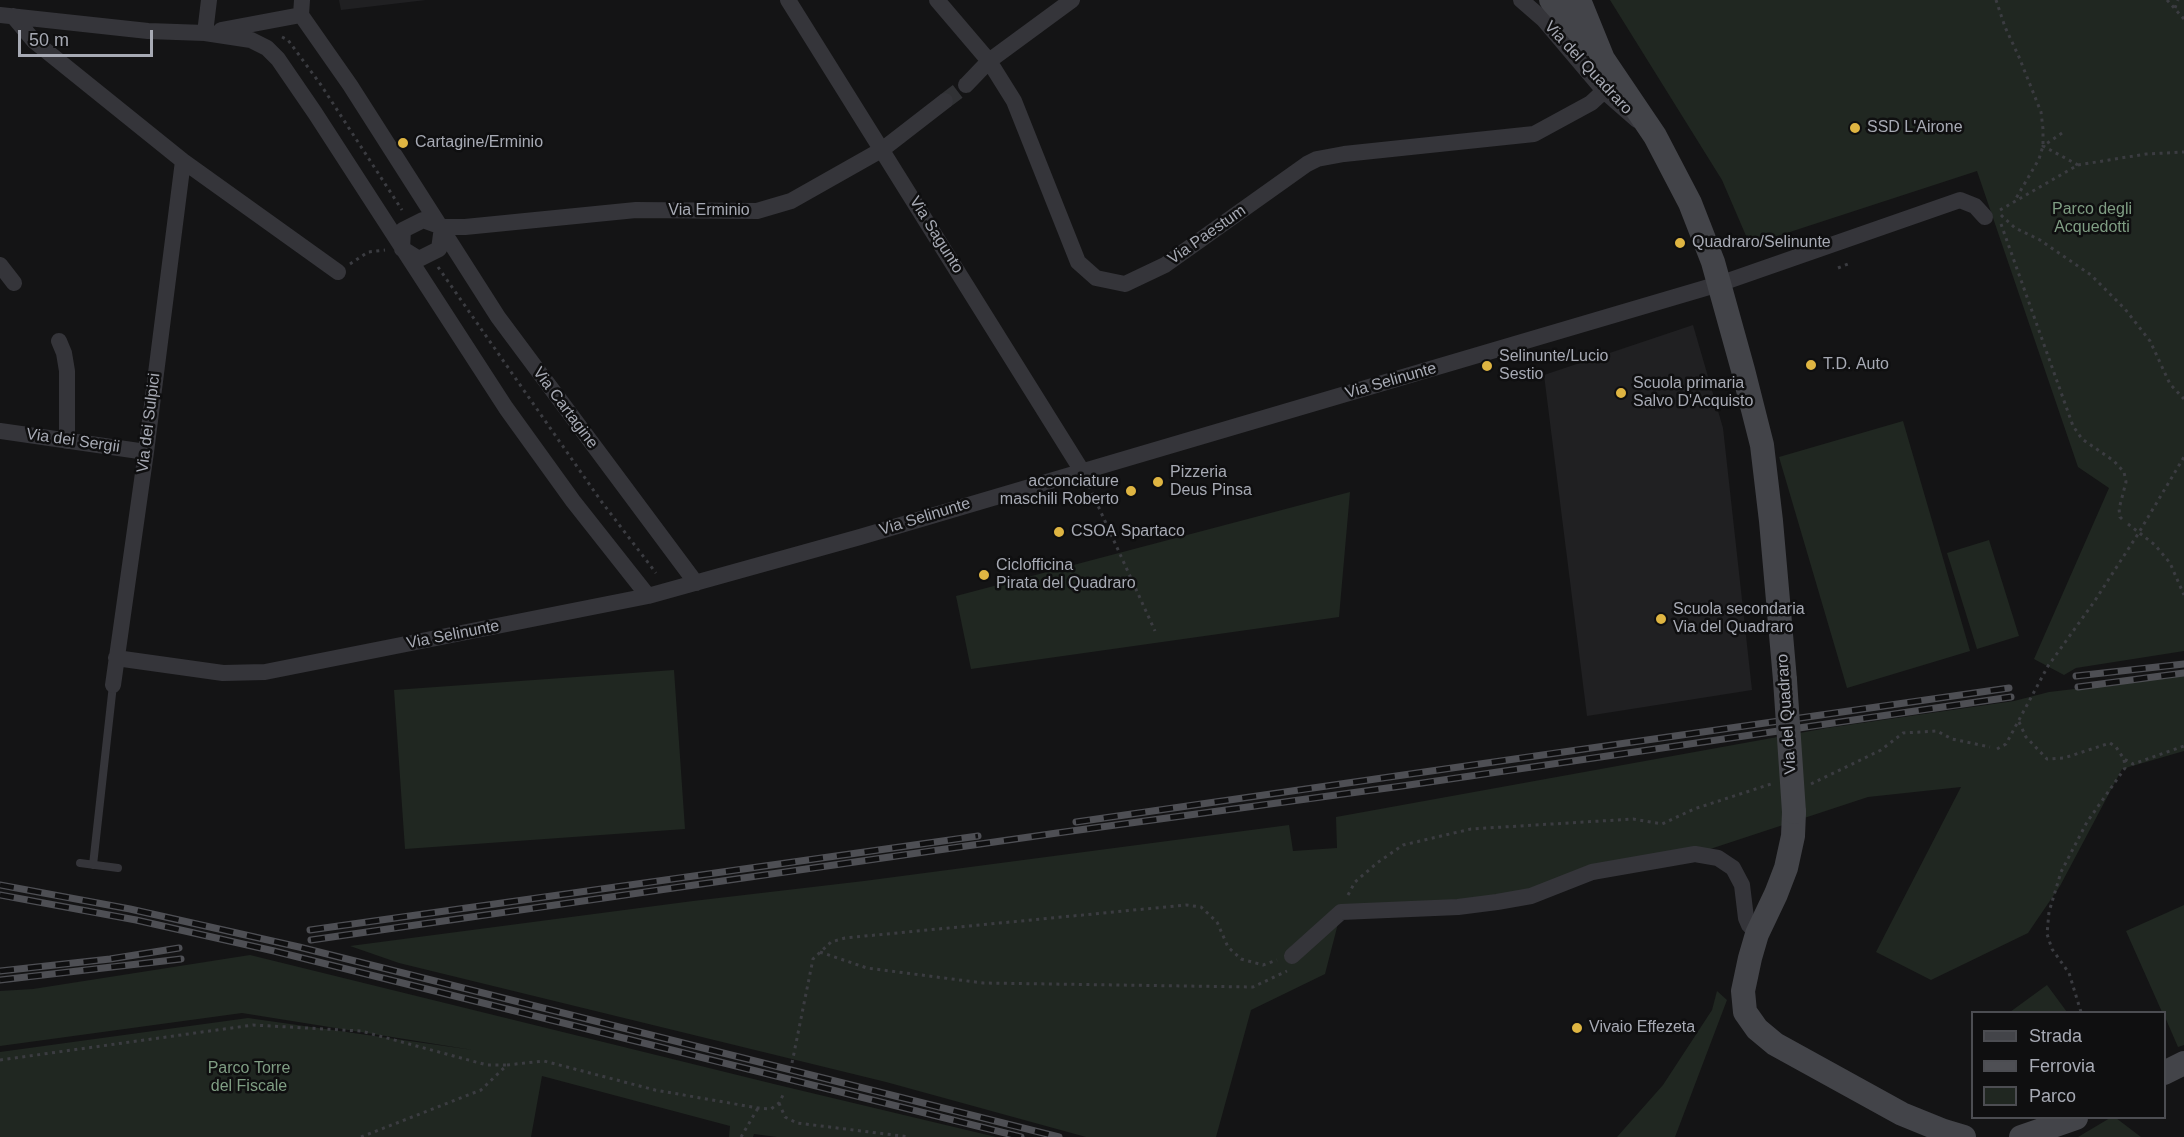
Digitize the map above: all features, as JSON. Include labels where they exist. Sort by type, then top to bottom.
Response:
[{"type":"main road","name":"Via del Quadraro","points":[[1551,0],[1603,59]]},
{"type":"main road","name":"Via del Quadraro","points":[[1579,0],[1603,59],[1611,86],[1655,136],[1690,203],[1713,262],[1762,445],[1785,680],[1794,812],[1793,836],[1786,868],[1757,934],[1743,991],[1745,1012],[1757,1029],[1775,1044],[1890,1108],[1929,1126],[1964,1137]]},
{"type":"main road","points":[[2166,1072],[2184,1063]]},
{"type":"main road","points":[[2020,1137],[2073,1119]]},
{"type":"street","points":[[205,33],[209,0]]},
{"type":"street","name":"Via Sagunto","points":[[788,0],[1082,471]]},
{"type":"street","name":"Via Paestum","points":[[937,0],[989,61],[1014,100],[1078,262],[1096,278],[1125,284],[1165,265],[1317,159],[1344,154],[1528,135],[1545,129],[1591,103],[1611,86]]},
{"type":"street","points":[[966,85],[989,61],[1072,0]]},
{"type":"street","name":"Via del Quadraro","points":[[1521,0],[1611,86]]},
{"type":"street","name":"Via Cartagine","points":[[205,33],[302,8],[498,317],[696,583]]},
{"type":"street","points":[[6,16],[148,31],[205,33],[263,44],[274,55],[315,113],[506,408],[573,501],[648,596]]},
{"type":"street","points":[[6,16],[33,41],[183,161],[338,272]]},
{"type":"street","name":"Via Erminio","points":[[442,227],[465,227],[636,210],[757,211],[791,201],[883,149],[945,101]]},
{"type":"street","name":"Via dei Sulpici","points":[[113,685],[146,452],[183,161]]},
{"type":"street","name":"Via Selinunte","points":[[116,658],[223,673],[265,672],[648,596],[1719,284],[1960,200],[1975,206],[1985,217]]},
{"type":"street","points":[[423,220],[442,227],[439,249],[419,259],[402,249],[403,230],[423,220]]},
{"type":"street","points":[[0,265],[14,283]]},
{"type":"street","points":[[59,341],[67,371],[67,441]]},
{"type":"street","name":"Via dei Sergii","points":[[0,431],[146,452]]},
{"type":"street","points":[[1292,956],[1341,912],[1458,907],[1497,902],[1531,896],[1593,872],[1702,854],[1718,858],[1735,872],[1742,885],[1746,918],[1757,934]]},
{"type":"lane","points":[[93,865],[113,685]]},
{"type":"lane","points":[[80,863],[118,868]]},
{"type":"path","points":[[1996,0],[2041,112],[2043,129],[2043,146],[2039,159],[2015,200],[2078,165],[2146,154],[2184,152]]},
{"type":"path","points":[[2167,0],[2184,19]]},
{"type":"path","points":[[2175,8],[2178,0]]},
{"type":"path","points":[[288,40],[349,126],[405,214]]},
{"type":"path","points":[[2043,146],[2062,133]]},
{"type":"path","points":[[2043,146],[2078,165]]},
{"type":"path","points":[[2123,520],[2119,509],[2126,482],[2124,472],[2114,461],[2082,439],[2073,426],[1997,212],[2014,228],[2040,240],[2091,275],[2125,309],[2150,341],[2170,384],[2184,399]]},
{"type":"path","points":[[435,262],[601,501],[656,573]]},
{"type":"path","points":[[1838,268],[1848,264]]},
{"type":"path","points":[[1997,749],[2006,744],[2048,666],[2094,602],[2184,457]]},
{"type":"path","points":[[1082,471],[1155,631]]},
{"type":"path","points":[[2128,524],[2155,545],[2170,563],[2184,595]]},
{"type":"path","points":[[2019,722],[2026,737],[2047,759],[2064,758],[2110,743],[2116,747],[2124,759],[2133,764],[2184,746]]},
{"type":"path","points":[[1807,784],[1814,783],[1881,750],[1904,733],[1937,731],[1952,739],[1990,747]]},
{"type":"path","points":[[2081,1011],[2069,973],[2052,949],[2047,934],[2049,912],[2061,872],[2087,822],[2125,768],[2124,759]]},
{"type":"path","points":[[1341,912],[1355,882],[1403,845],[1472,829],[1634,819],[1662,824],[1694,809],[1778,782]]},
{"type":"path","points":[[792,1063],[813,959],[831,942],[844,938],[1186,905],[1201,907],[1216,922],[1228,947],[1241,959],[1263,965],[1292,956]]},
{"type":"path","points":[[819,951],[867,968],[983,983],[1253,987],[1288,970],[1292,956]]},
{"type":"path","points":[[0,1060],[253,1025],[361,1031],[488,1065],[544,1060],[656,1090],[758,1108],[771,1109],[779,1103],[784,1093]]},
{"type":"path","points":[[361,1137],[481,1090],[507,1065]]},
{"type":"path","points":[[779,1103],[785,1117],[797,1123],[910,1137]]},
{"type":"path","points":[[741,1137],[758,1108]]},
{"type":"shaded area","points":[[339,0],[426,0],[341,10]]},
{"type":"shaded area","points":[[1693,325],[1723,428],[1752,690],[1587,716],[1544,375]]},
{"type":"green space","name":"Parco degli Acquedotti","points":[[1610,0],[2184,0],[2184,651],[2076,668],[2064,675],[2034,659],[2109,488],[2078,467],[1977,171],[1750,245],[1722,180]]},
{"type":"green space","points":[[1903,421],[1970,651],[1847,688],[1779,457]]},
{"type":"green space","points":[[1350,492],[1339,617],[971,669],[956,596]]},
{"type":"green space","points":[[1989,540],[2019,636],[1977,649],[1947,553]]},
{"type":"green space","points":[[674,670],[685,829],[405,849],[394,690]]},
{"type":"green space","points":[[2184,676],[2184,751],[2122,769],[2060,886],[2028,933],[1931,980],[1876,952],[1961,787],[1868,797],[1695,854],[1531,896],[1341,912],[1325,974],[1251,1010],[1216,1137],[1086,1137],[886,1082],[399,963],[350,946],[1289,825],[1293,851],[1337,848],[1336,817],[1827,728],[2014,701],[2049,692]]},
{"type":"green space","points":[[2184,905],[2184,1045],[2178,1047],[2166,1019],[2166,1011],[2162,1011],[2126,931]]},
{"type":"green space","name":"Parco Torre del Fiscale","points":[[250,955],[996,1137],[777,1137],[754,1134],[753,1137],[729,1137],[730,1126],[542,1076],[531,1137],[0,1137],[0,1052],[248,1018],[473,1050],[242,1013],[0,1046],[0,991],[33,989]]},
{"type":"green space","points":[[2047,985],[2066,1011],[2011,1011]]},
{"type":"green space","points":[[1717,991],[1727,1000],[1675,1137],[1617,1137],[1663,1085],[1712,1010]]},
{"type":"green space","points":[[2108,1119],[2117,1119],[2141,1137],[2078,1137]]},
{"type":"tunnel","points":[[945,101],[966,85]]},
{"type":"railway","points":[[2076,676],[2184,664]]},
{"type":"railway","points":[[2078,687],[2184,673]]},
{"type":"railway","points":[[1076,822],[2009,688]]},
{"type":"railway","points":[[311,940],[1402,786],[2011,697]]},
{"type":"railway","points":[[310,930],[978,836]]},
{"type":"railway","points":[[0,885],[130,909],[299,947],[1059,1137]]},
{"type":"railway","points":[[0,895],[136,920],[274,951],[1021,1137]]},
{"type":"railway","points":[[0,971],[110,959],[179,948]]},
{"type":"railway","points":[[0,980],[181,959]]},
{"type":"place","name":"SSD L'Airone","points":[[1855,128]]},
{"type":"place","name":"Cartagine/Erminio","points":[[403,143]]},
{"type":"place","name":"Quadraro/Selinunte","points":[[1680,243]]},
{"type":"place","name":"T.D. Auto","points":[[1811,365]]},
{"type":"place","name":"Selinunte/Lucio Sestio","points":[[1487,366]]},
{"type":"place","name":"Scuola primaria Salvo D'Acquisto","points":[[1621,393]]},
{"type":"place","name":"Pizzeria Deus Pinsa","points":[[1158,482]]},
{"type":"place","name":"acconciature maschili Roberto","points":[[1131,491]]},
{"type":"place","name":"CSOA Spartaco","points":[[1059,532]]},
{"type":"place","name":"Ciclofficina Pirata del Quadraro","points":[[984,575]]},
{"type":"place","name":"Scuola secondaria Via del Quadraro","points":[[1661,619]]},
{"type":"place","name":"Vivaio Effezeta","points":[[1577,1028]]}]
